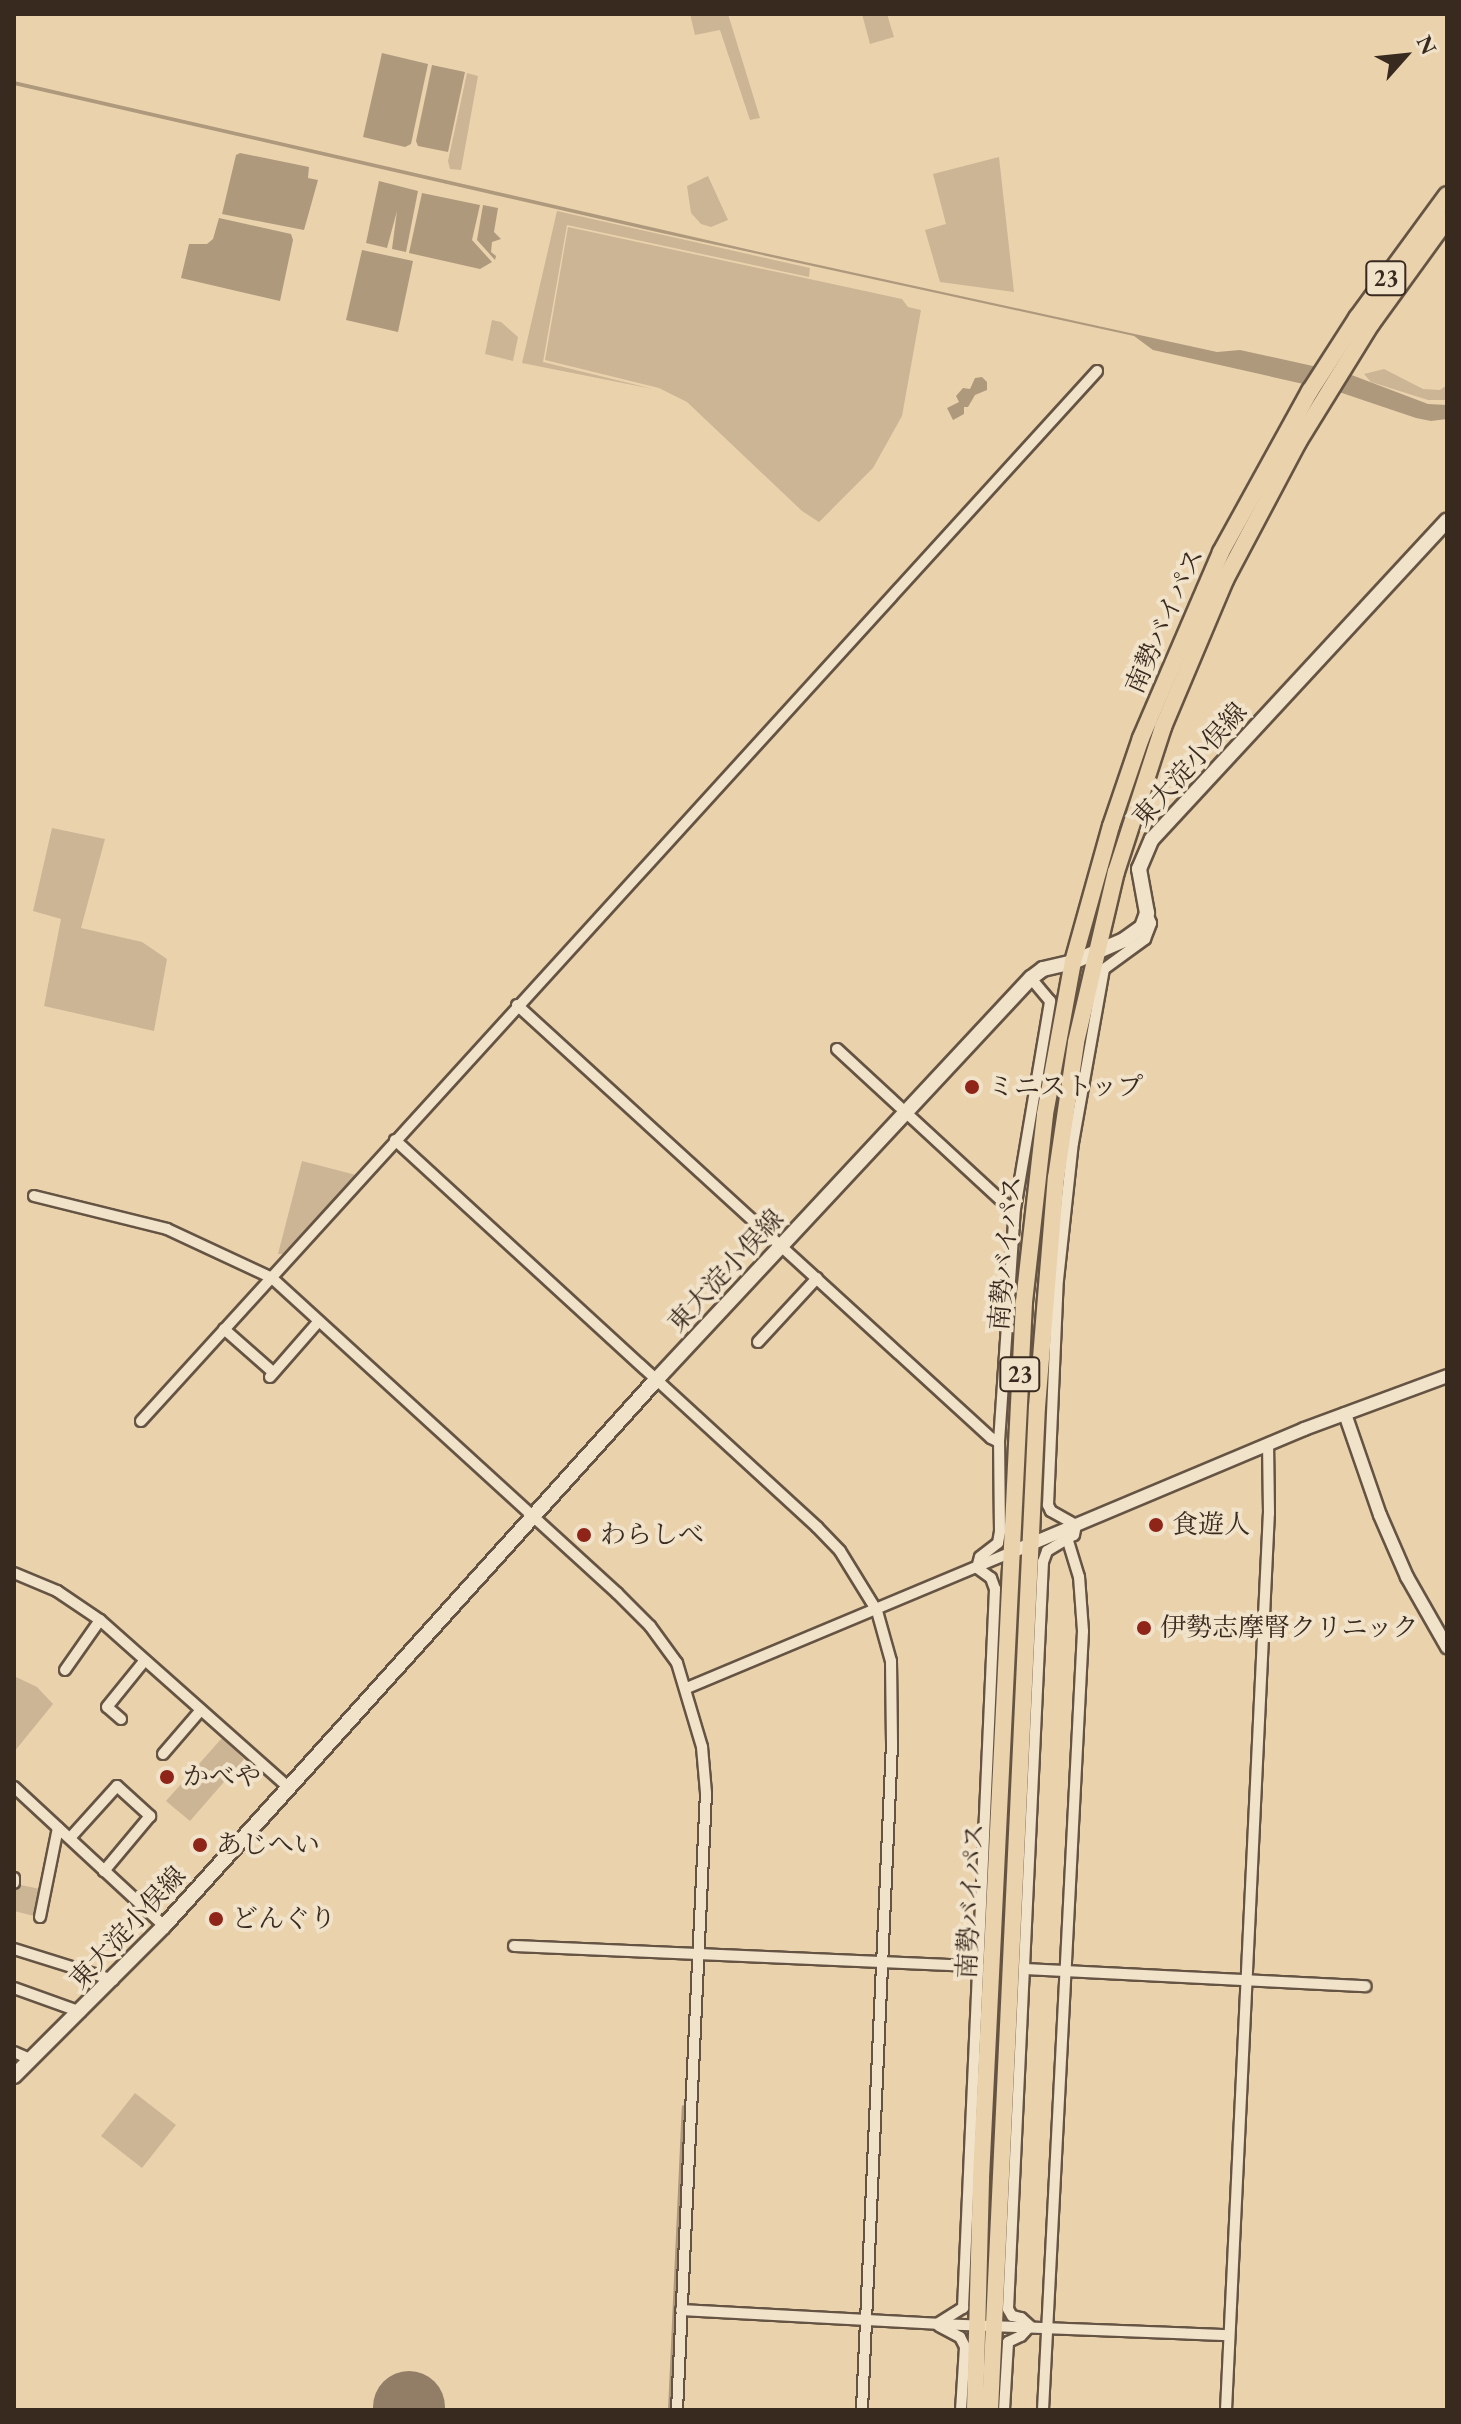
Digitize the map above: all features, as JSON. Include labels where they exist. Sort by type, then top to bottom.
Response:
[{"type":"highway","name":"南勢バイパス","points":[[975,2410],[976,2324],[1024,1302],[1036,1177],[1073,962],[1111,826],[1160,690],[1221,552],[1447,195]]},
{"type":"highway","name":"南勢バイパス","points":[[1337,365],[1447,219]]},
{"type":"highway","name":"南勢バイパス","points":[[990,2410],[1005,2033],[1045,1293],[1065,1103],[1094,953],[1116,872],[1185,668],[1319,393]]},
{"type":"main road","name":"東大淀小俣線","points":[[14,2076],[164,1926],[656,1380],[1031,978],[1043,969],[1073,962],[1135,935],[1147,913],[1139,869],[1152,839],[1447,520]]},
{"type":"street","points":[[141,1421],[1097,371]]},
{"type":"street","points":[[1076,1525],[1051,1511],[1048,1505],[1064,1216],[1082,1086],[1104,969],[1145,939],[1151,923],[1147,913]]},
{"type":"street","points":[[977,1568],[980,1557],[998,1543],[1000,1532],[999,1442],[1015,1209],[1050,1001],[1031,978]]},
{"type":"street","points":[[517,1005],[991,1438],[999,1442]]},
{"type":"street","points":[[837,1049],[1005,1204],[1015,1209]]},
{"type":"street","points":[[395,1140],[840,1551],[877,1611],[887,1640],[893,1681],[862,2410]]},
{"type":"street","points":[[34,1196],[167,1229],[272,1278],[650,1626],[677,1663],[687,1688],[702,1747],[706,1793],[677,2410]]},
{"type":"street","points":[[758,1342],[817,1278]]},
{"type":"street","points":[[224,1329],[272,1375],[319,1321]]},
{"type":"street","points":[[687,1688],[877,1611],[1268,1444],[1447,1376]]},
{"type":"street","points":[[1345,1414],[1396,1552],[1447,1647]]},
{"type":"street","points":[[1226,2410],[1269,1513],[1268,1444]]},
{"type":"street","points":[[1030,2326],[1021,2318],[1012,2316],[1008,2309],[1043,1562],[1047,1551],[1074,1535],[1076,1525]]},
{"type":"street","points":[[1043,2410],[1083,1631],[1079,1577],[1068,1540]]},
{"type":"street","points":[[937,2324],[963,2308],[995,1589],[991,1578],[977,1568]]},
{"type":"street","points":[[14,1573],[57,1591],[100,1620],[289,1788]]},
{"type":"street","points":[[65,1670],[100,1620]]},
{"type":"street","points":[[121,1719],[107,1707],[145,1660]]},
{"type":"street","points":[[163,1754],[201,1710]]},
{"type":"street","points":[[70,1838],[117,1786],[150,1816],[104,1871]]},
{"type":"street","points":[[14,1787],[164,1926]]},
{"type":"street","points":[[40,1917],[58,1828]]},
{"type":"street","points":[[514,1946],[979,1966]]},
{"type":"street","points":[[14,1949],[113,1980]]},
{"type":"street","points":[[1025,1969],[1366,1986]]},
{"type":"street","points":[[14,1988],[81,2012]]},
{"type":"street","points":[[14,2052],[30,2059]]},
{"type":"street","points":[[681,2310],[1229,2335]]},
{"type":"street","points":[[937,2324],[960,2337],[965,2347],[961,2410]]},
{"type":"street","points":[[1004,2410],[1008,2342],[1021,2336],[1030,2326]]},
{"type":"shaded area","points":[[690,14],[728,14],[760,118],[750,120],[720,30],[695,35]]},
{"type":"shaded area","points":[[862,14],[887,14],[894,37],[870,44]]},
{"type":"shaded area","points":[[382,53],[428,64],[411,144],[405,147],[363,137]]},
{"type":"shaded area","points":[[432,65],[465,72],[448,152],[418,146],[416,141]]},
{"type":"shaded area","points":[[467,73],[478,76],[461,170],[450,169],[448,161]]},
{"type":"shaded area","points":[[14,81],[755,251],[1217,352],[1240,350],[1349,374],[1428,404],[1447,405],[1447,419],[1431,421],[1416,418],[1339,392],[1153,350],[1134,336],[657,232],[14,85]]},
{"type":"shaded area","points":[[240,153],[309,167],[308,178],[318,180],[304,230],[222,214],[236,155]]},
{"type":"shaded area","points":[[999,157],[1014,292],[940,282],[925,230],[946,224],[933,174]]},
{"type":"shaded area","points":[[708,176],[728,220],[711,227],[701,224],[691,213],[687,186]]},
{"type":"shaded area","points":[[379,181],[418,191],[406,252],[392,249],[397,211],[387,248],[366,243]]},
{"type":"shaded area","points":[[422,193],[480,205],[472,240],[492,262],[480,269],[409,253]]},
{"type":"shaded area","points":[[483,205],[498,208],[494,232],[501,239],[492,242],[491,252],[496,256],[495,260],[477,240]]},
{"type":"shaded area","points":[[557,211],[810,268],[809,277],[567,225],[543,362],[653,389],[522,363]]},
{"type":"shaded area","points":[[219,218],[291,234],[293,240],[280,301],[181,278],[189,244],[207,244],[213,239]]},
{"type":"shaded area","points":[[568,227],[902,299],[908,307],[921,310],[902,416],[873,468],[819,522],[802,511],[687,402],[659,388],[545,360]]},
{"type":"shaded area","points":[[362,250],[413,261],[398,332],[346,320]]},
{"type":"shaded area","points":[[492,320],[501,322],[518,337],[513,361],[485,354]]},
{"type":"shaded area","points":[[1384,369],[1423,389],[1440,390],[1447,385],[1447,400],[1428,400],[1371,382],[1364,374]]},
{"type":"shaded area","points":[[982,377],[987,382],[987,390],[975,395],[968,407],[964,407],[964,414],[953,420],[947,408],[959,402],[956,396],[963,388],[970,389],[975,378]]},
{"type":"shaded area","points":[[52,828],[105,839],[81,928],[142,942],[167,959],[154,1031],[44,1006],[61,919],[33,911]]},
{"type":"shaded area","points":[[302,1161],[356,1175],[286,1254],[278,1254]]},
{"type":"shaded area","points":[[14,1676],[37,1687],[53,1704],[14,1752]]},
{"type":"shaded area","points":[[222,1738],[244,1759],[190,1821],[166,1801]]},
{"type":"shaded area","points":[[16,1884],[40,1889],[34,1916],[14,1911]]},
{"type":"shaded area","points":[[135,2093],[176,2125],[142,2168],[101,2136]]},
{"type":"waterway","points":[[669,2410],[683,2106]]},
{"type":"place","name":"ミニストップ","points":[[972,1087]]},
{"type":"place","name":"食遊人","points":[[1156,1525]]},
{"type":"place","name":"わらしべ","points":[[584,1535]]},
{"type":"place","name":"伊勢志摩腎クリニック","points":[[1144,1628]]},
{"type":"place","name":"かべや","points":[[167,1777]]},
{"type":"place","name":"あじへい","points":[[200,1845]]},
{"type":"place","name":"どんぐり","points":[[216,1919]]}]
